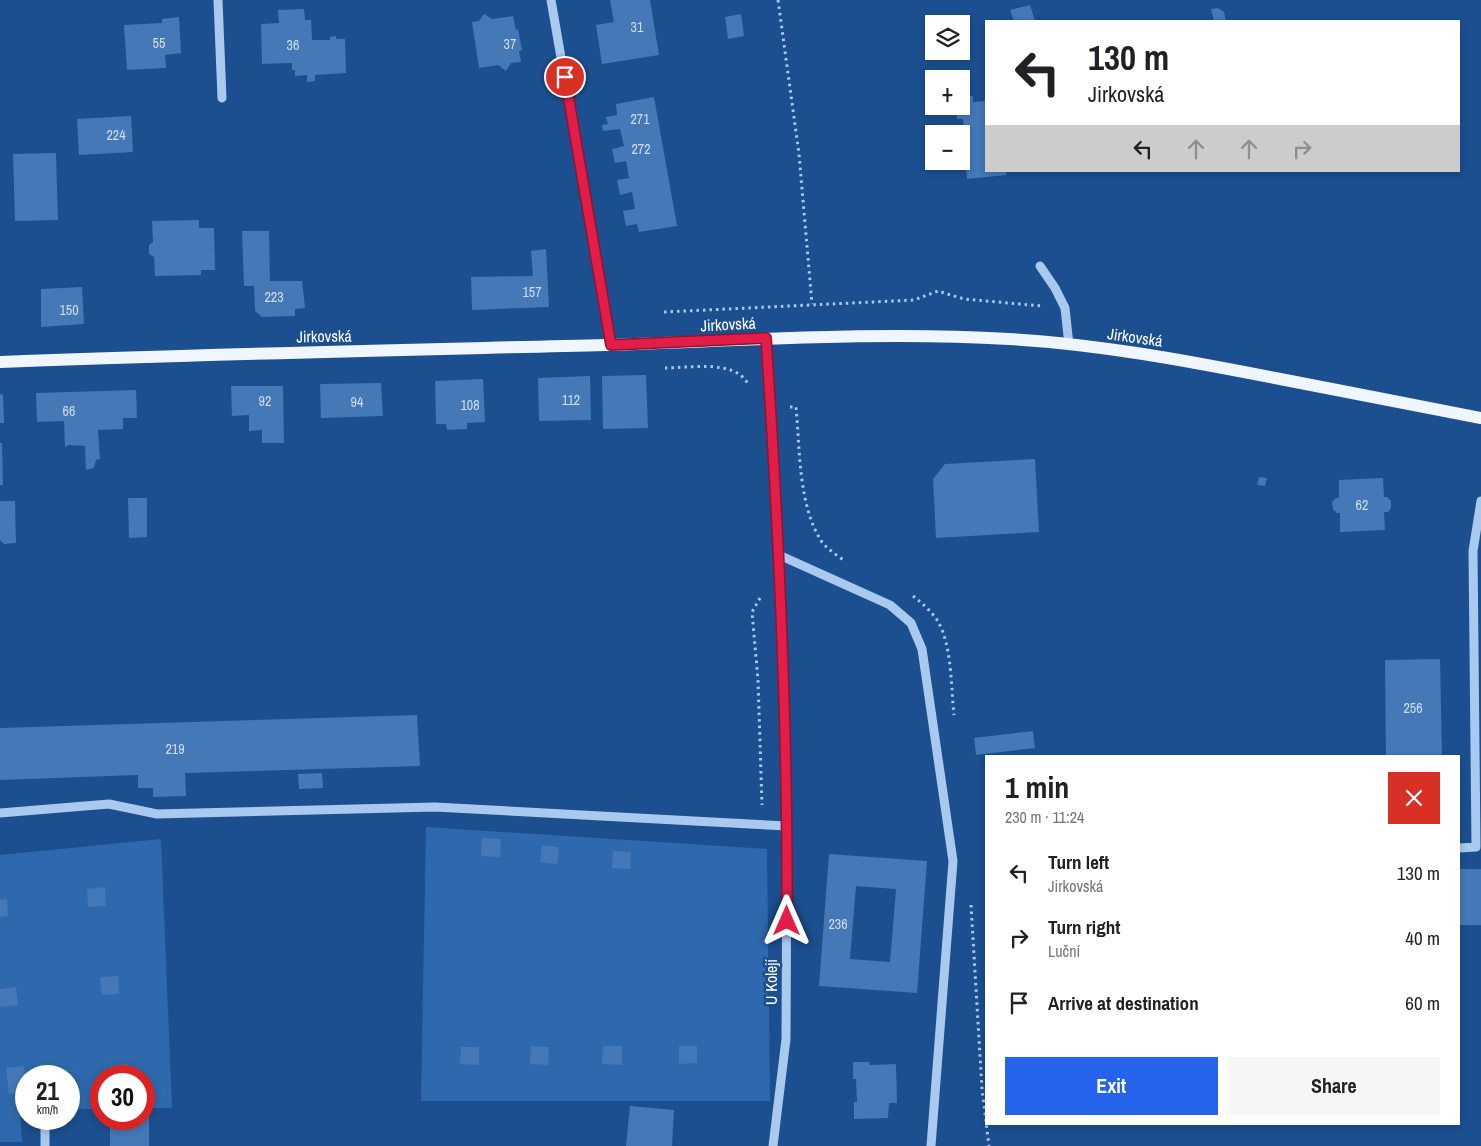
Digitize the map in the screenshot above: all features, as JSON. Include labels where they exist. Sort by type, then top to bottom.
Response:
[{"type":"main road","name":"Jirkovská","points":[[0,362],[125,357],[611,345],[766,338],[888,335],[935,336],[1013,339],[1197,362],[1481,418]]},
{"type":"street","points":[[218,0],[222,98]]},
{"type":"street","points":[[551,0],[611,345]]},
{"type":"street","points":[[1040,266],[1056,288],[1065,308],[1069,345]]},
{"type":"street","name":"U Kolejí","points":[[766,338],[779,555],[787,826],[786,1039],[773,1146]]},
{"type":"street","points":[[1460,848],[1476,847],[1473,551],[1481,501]]},
{"type":"street","points":[[779,555],[890,605],[911,623],[922,648],[953,861],[931,1146]]},
{"type":"street","points":[[0,813],[109,804],[157,814],[434,807],[787,826]]},
{"type":"street","points":[[45,1130],[45,1146]]},
{"type":"path","points":[[778,0],[799,154],[812,304]]},
{"type":"path","points":[[664,312],[914,300],[938,291],[964,299],[1065,308]]},
{"type":"path","points":[[665,368],[711,367],[729,369],[745,379],[749,387]]},
{"type":"shaded area","points":[[426,827],[767,849],[770,1101],[421,1101]]},
{"type":"shaded area","points":[[161,839],[172,1108],[155,1108],[155,1065],[90,1065],[90,1109],[80,1109],[80,1065],[15,1065],[15,1130],[21,1130],[22,1142],[0,1142],[0,855]]},
{"type":"building","points":[[610,0],[650,0],[659,55],[602,64],[596,25],[614,22]]},
{"type":"building","points":[[1030,5],[1035,20],[1014,20],[1010,10]]},
{"type":"building","points":[[1218,8],[1224,12],[1226,20],[1214,20],[1211,9]]},
{"type":"building","points":[[304,9],[305,20],[311,20],[312,40],[330,40],[330,37],[336,36],[336,39],[345,39],[346,73],[315,75],[315,81],[307,82],[307,75],[295,76],[295,70],[292,70],[292,63],[262,64],[261,24],[279,23],[278,10]]},
{"type":"building","points":[[484,14],[492,19],[513,16],[516,30],[518,29],[522,50],[519,51],[521,62],[511,63],[506,71],[498,65],[479,68],[472,22],[479,21]]},
{"type":"building","points":[[741,14],[744,36],[728,39],[725,17]]},
{"type":"building","points":[[179,17],[181,53],[165,55],[166,68],[127,70],[124,25],[162,23],[162,19]]},
{"type":"building","points":[[970,96],[973,96],[973,102],[985,101],[985,172],[1006,172],[1006,175],[967,179],[966,170],[970,170],[970,125],[964,125],[963,119],[957,119],[957,115],[970,115]]},
{"type":"building","points":[[654,97],[677,226],[639,232],[637,224],[626,226],[623,211],[635,209],[632,192],[620,195],[617,180],[629,178],[626,161],[615,163],[612,149],[624,146],[620,129],[603,131],[602,125],[608,124],[606,117],[617,115],[616,104]]},
{"type":"building","points":[[131,116],[133,152],[79,155],[77,119]]},
{"type":"building","points":[[56,153],[58,220],[15,221],[13,154]]},
{"type":"building","points":[[199,220],[199,228],[214,228],[215,270],[201,270],[201,275],[155,276],[154,257],[149,254],[149,245],[153,242],[152,221]]},
{"type":"building","points":[[242,231],[269,231],[270,281],[302,281],[305,308],[295,309],[295,316],[262,317],[255,311],[254,286],[244,286]]},
{"type":"building","points":[[546,249],[549,307],[472,310],[471,277],[533,276],[531,251]]},
{"type":"building","points":[[82,287],[84,324],[41,327],[41,289]]},
{"type":"building","points":[[646,375],[648,428],[603,429],[602,376]]},
{"type":"building","points":[[590,376],[591,420],[539,421],[538,378]]},
{"type":"building","points":[[483,379],[485,422],[467,423],[467,429],[447,430],[446,424],[436,424],[435,381]]},
{"type":"building","points":[[381,383],[383,416],[321,418],[320,384]]},
{"type":"building","points":[[231,386],[283,386],[284,443],[262,443],[262,430],[249,431],[249,415],[232,416]]},
{"type":"building","points":[[136,390],[137,418],[123,418],[123,429],[98,430],[100,459],[96,460],[94,468],[86,470],[85,446],[69,445],[65,447],[64,421],[37,422],[36,393]]},
{"type":"building","points":[[0,394],[3,395],[4,423],[0,423]]},
{"type":"building","points":[[0,443],[2,443],[3,485],[0,485]]},
{"type":"building","points":[[1035,459],[1039,532],[936,538],[933,479],[945,464]]},
{"type":"building","points":[[1259,477],[1267,478],[1265,486],[1257,485]]},
{"type":"building","points":[[1383,478],[1384,497],[1391,501],[1391,508],[1388,512],[1384,512],[1385,530],[1340,532],[1340,513],[1333,509],[1332,502],[1339,498],[1339,480]]},
{"type":"building","points":[[128,498],[147,498],[147,537],[129,538]]},
{"type":"building","points":[[0,501],[15,501],[16,543],[4,544],[0,540]]},
{"type":"building","points":[[1440,659],[1442,755],[1386,755],[1385,660]]},
{"type":"building","points":[[417,715],[420,766],[185,773],[186,796],[153,797],[153,788],[138,788],[138,775],[0,780],[0,728]]},
{"type":"building","points":[[1033,731],[1035,748],[976,755],[974,738]]},
{"type":"building","points":[[322,773],[323,788],[299,789],[298,774]]},
{"type":"building","points":[[482,838],[501,839],[500,857],[481,856]]},
{"type":"building","points":[[542,845],[559,847],[557,864],[540,862]]},
{"type":"building","points":[[613,851],[631,852],[630,869],[612,868]]},
{"type":"building","points":[[829,854],[927,861],[917,993],[819,986]],"holes":[[[856,886],[896,889],[890,962],[850,959]]]},
{"type":"building","points":[[1460,869],[1481,869],[1481,925],[1460,925]]},
{"type":"building","points":[[105,887],[106,906],[88,907],[87,889]]},
{"type":"building","points":[[7,899],[8,916],[0,917],[0,900]]},
{"type":"building","points":[[118,976],[119,994],[102,995],[100,977]]},
{"type":"building","points":[[16,987],[18,1005],[0,1007],[0,989]]},
{"type":"building","points":[[531,1046],[549,1047],[548,1065],[530,1064]]},
{"type":"building","points":[[603,1046],[622,1046],[622,1065],[602,1064]]},
{"type":"building","points":[[679,1046],[697,1046],[697,1063],[679,1064]]},
{"type":"building","points":[[461,1047],[479,1047],[479,1065],[460,1064]]},
{"type":"building","points":[[853,1062],[869,1062],[870,1065],[896,1064],[897,1103],[889,1103],[888,1118],[854,1119],[854,1102],[857,1102],[856,1079],[853,1079]]},
{"type":"building","points":[[15,1067],[15,1093],[9,1094],[6,1068]]},
{"type":"building","points":[[630,1106],[674,1110],[672,1146],[626,1146]]},
{"type":"building","points":[[110,1130],[149,1130],[149,1146],[110,1146]]},
{"type":"route","points":[[565,77],[611,345],[766,338],[779,555],[787,826],[787,921]]}]
